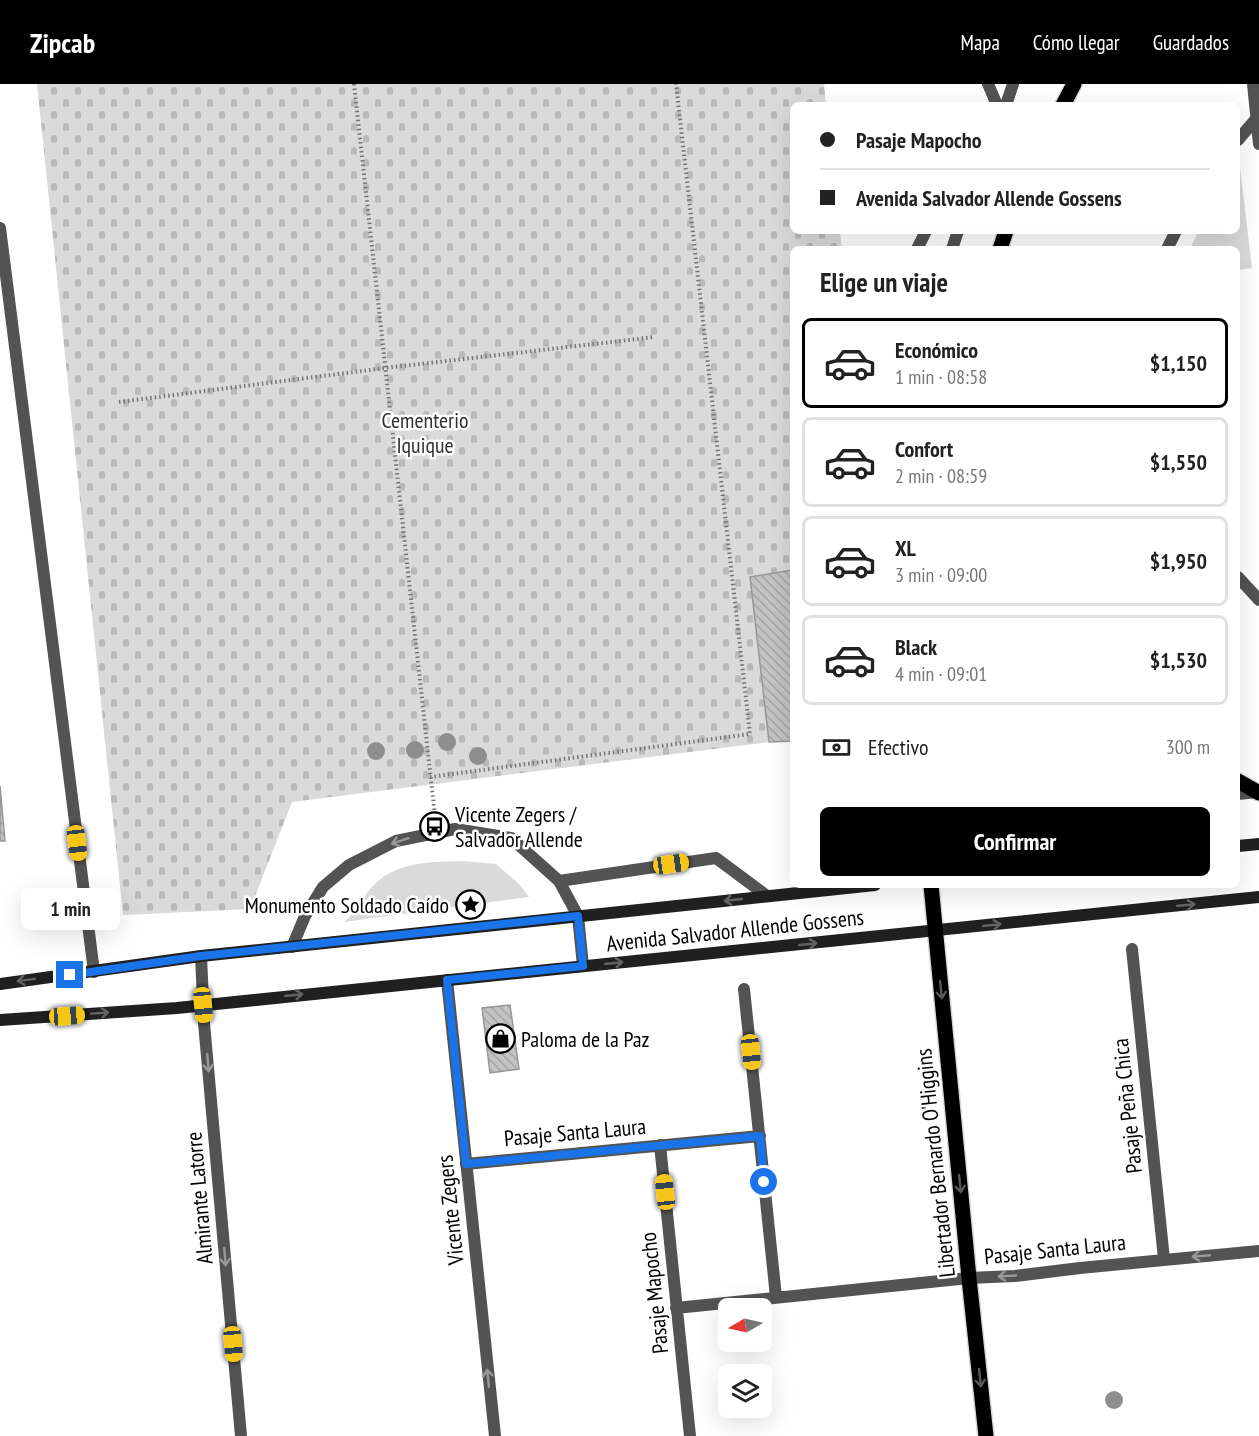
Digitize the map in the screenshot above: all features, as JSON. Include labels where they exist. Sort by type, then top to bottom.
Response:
[{"type":"main road","points":[[1065,102],[1074,84]]},
{"type":"main road","points":[[1240,782],[1258,793]]},
{"type":"main road","points":[[1240,846],[1259,844]]},
{"type":"main road","name":"Avenida Salvador Allende Gossens","points":[[0,984],[201,956],[846,888]]},
{"type":"main road","name":"Libertador Bernardo O'Higgins","points":[[931,888],[986,1436]]},
{"type":"main road","name":"Avenida Salvador Allende Gossens","points":[[0,1020],[203,1005],[1259,897]]},
{"type":"street","points":[[988,84],[996,102]]},
{"type":"street","points":[[1007,102],[1013,84]]},
{"type":"street","points":[[1252,84],[1259,144]]},
{"type":"street","points":[[1240,138],[1257,120]]},
{"type":"street","points":[[0,228],[94,972]]},
{"type":"street","points":[[1240,578],[1259,600]]},
{"type":"street","points":[[1240,794],[1258,793]]},
{"type":"street","points":[[292,947],[305,916],[323,887],[349,865],[396,841],[455,829],[511,838],[559,881],[578,916],[583,966]]},
{"type":"street","points":[[559,881],[716,858],[767,896]]},
{"type":"street","name":"Pasaje Peña Chica","points":[[1132,949],[1164,1259]]},
{"type":"street","name":"Almirante Latorre","points":[[201,956],[203,1005],[241,1436]]},
{"type":"street","name":"Vicente Zegers","points":[[447,980],[495,1436]]},
{"type":"street","points":[[744,989],[776,1297]]},
{"type":"street","name":"Pasaje Santa Laura","points":[[466,1164],[760,1136]]},
{"type":"street","name":"Pasaje Mapocho","points":[[660,1145],[690,1436]]},
{"type":"street","name":"Pasaje Santa Laura","points":[[676,1308],[1259,1251]]},
{"type":"path","points":[[354,84],[437,831]]},
{"type":"path","points":[[430,777],[750,734],[676,84]]},
{"type":"path","points":[[119,402],[655,337]]},
{"type":"green space","name":"Cementerio Iquique","points":[[37,84],[824,84],[826,102],[790,102],[790,234],[840,234],[842,246],[790,246],[790,570],[750,577],[769,742],[292,802],[250,909],[123,915]]},
{"type":"green space","points":[[1240,167],[1252,268],[1240,270],[1240,246],[1191,246],[1197,234],[1240,234]]},
{"type":"green space","points":[[463,861],[496,864],[520,885],[529,897],[344,922],[372,886],[386,875],[418,864]]},
{"type":"building","points":[[790,571],[790,741],[769,742],[750,577]]},
{"type":"building","points":[[0,786],[5,841],[0,841]]},
{"type":"building","name":"Paloma de la Paz","points":[[510,1005],[519,1069],[490,1073],[482,1008]]},
{"type":"place","name":"Vicente Zegers / Salvador Allende","points":[[434,827]]},
{"type":"place","name":"Monumento Soldado Caído","points":[[470,905]]},
{"type":"place","name":"Paloma de la Paz","points":[[500,1039]]},
{"type":"route","points":[[70,975],[201,956],[578,916],[583,966],[447,980],[466,1164],[760,1136],[764,1182]]}]
